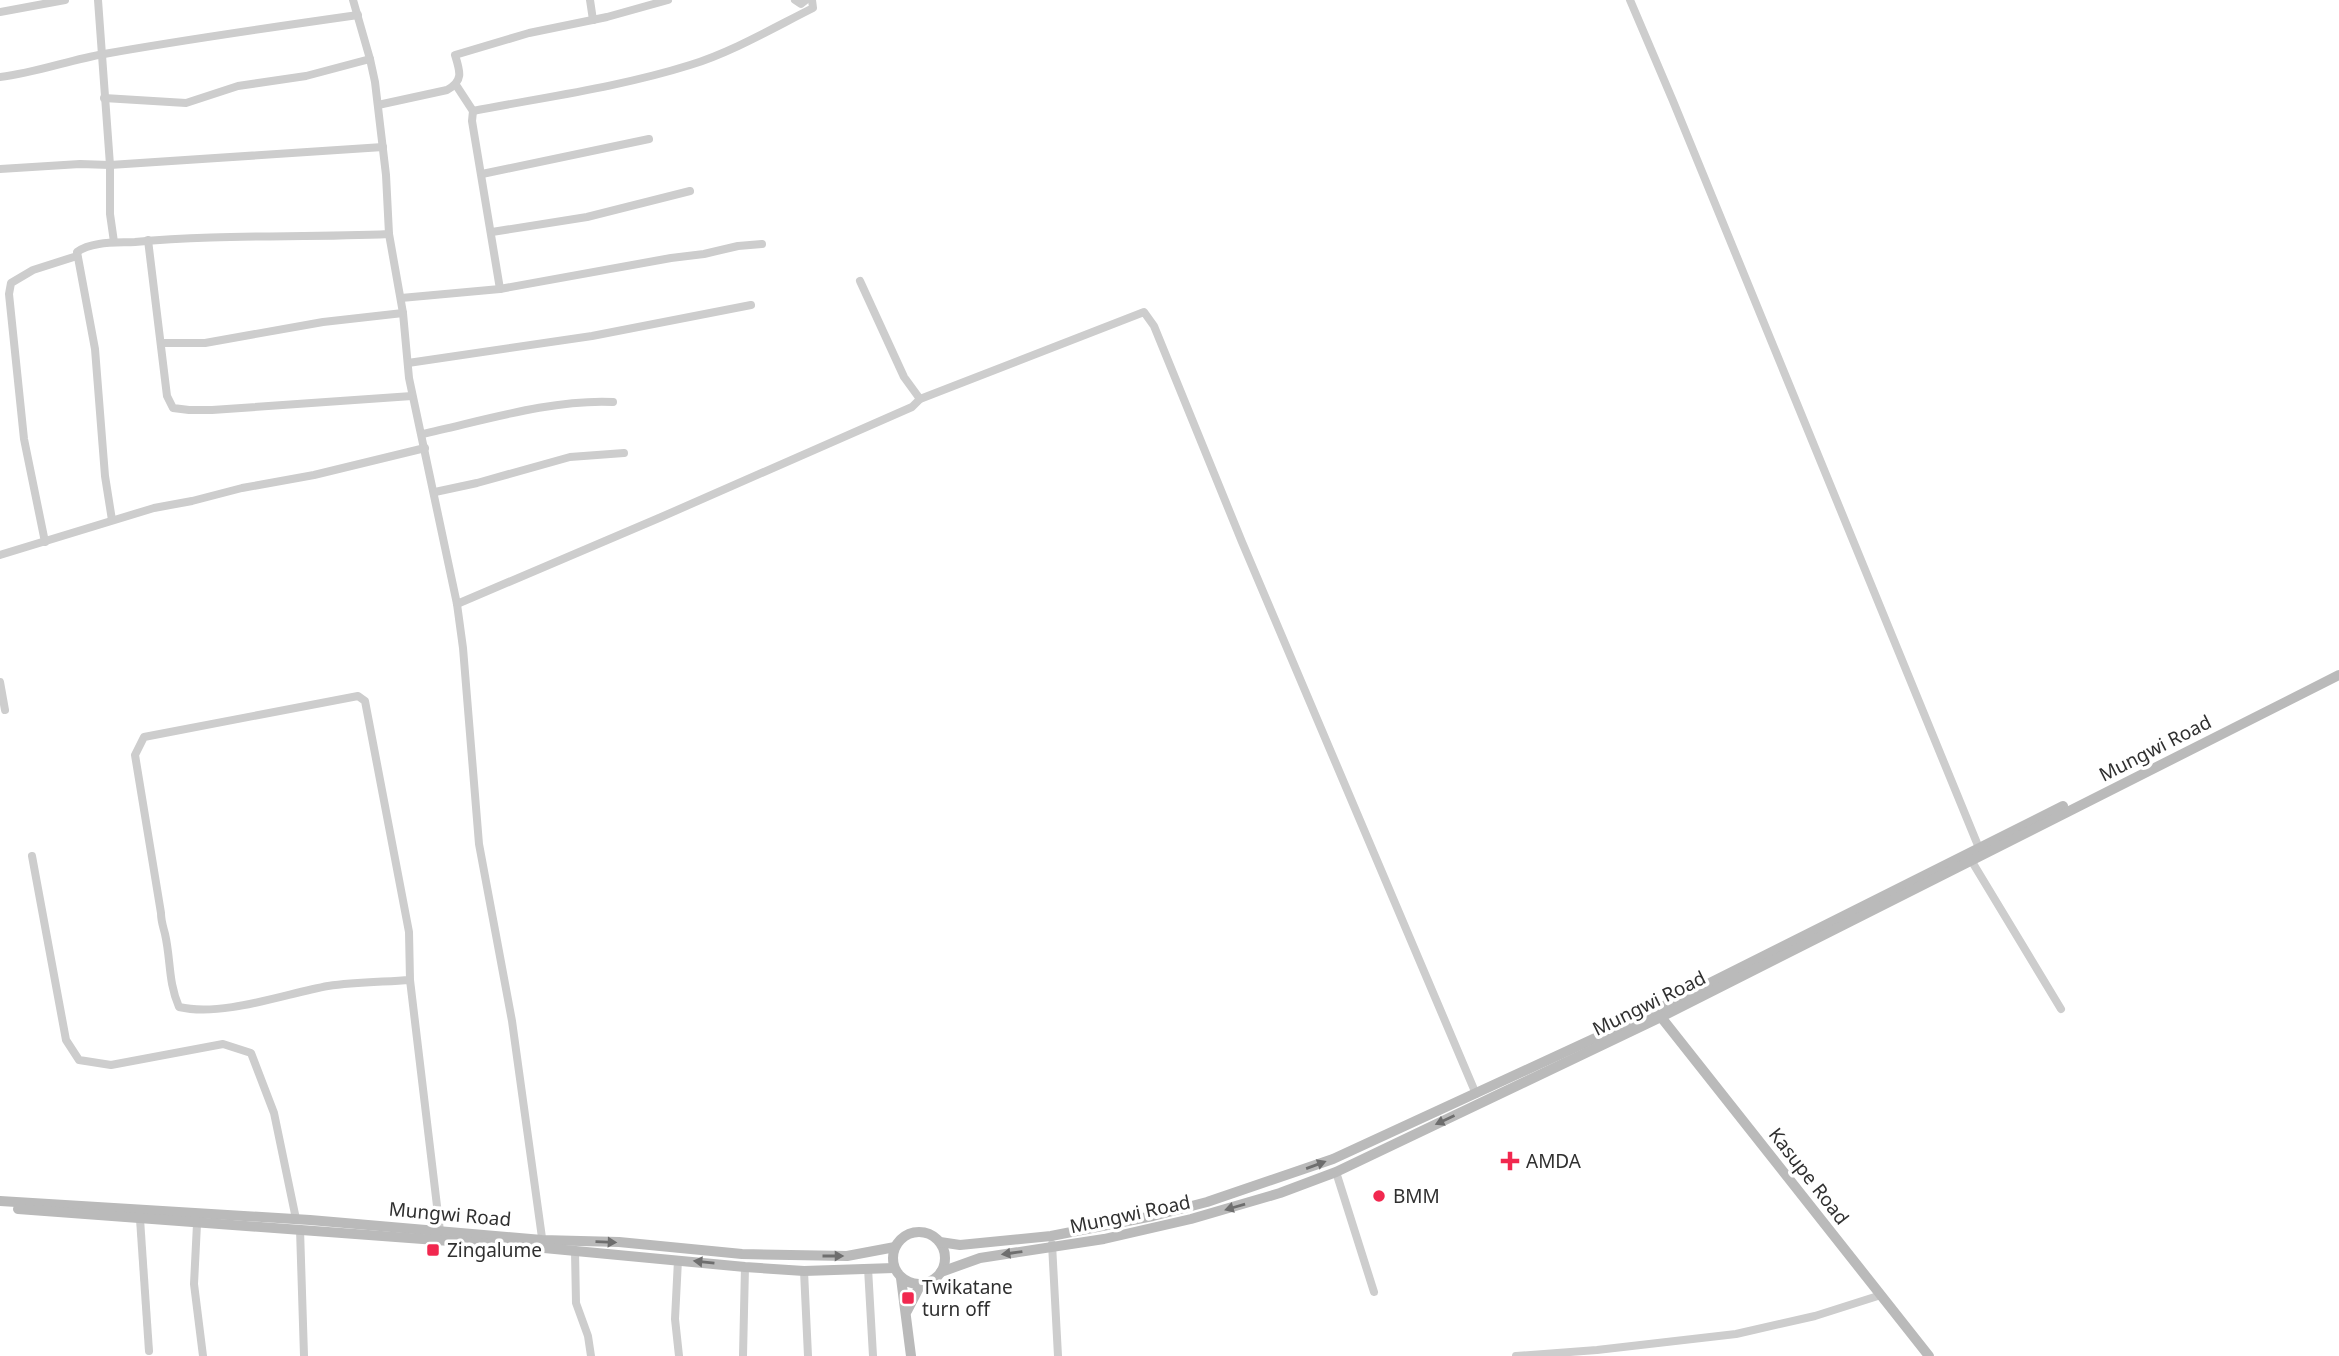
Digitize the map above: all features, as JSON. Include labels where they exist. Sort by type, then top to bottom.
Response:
[{"type":"main road","name":"Mungwi Road","points":[[941,1272],[980,1258],[1153,1216],[1258,1186],[1333,1159],[1658,1014],[1979,848],[2339,667]]},
{"type":"main road","name":"Mungwi Road","points":[[940,1242],[960,1245],[1104,1239],[1191,1219],[1280,1193],[1336,1172],[1971,860],[2339,675]]},
{"type":"main road","name":"Kasupe Road","points":[[1658,1014],[1929,1356]]},
{"type":"main road","name":"Mungwi Road","points":[[0,1201],[543,1244],[619,1242],[742,1254],[806,1257],[847,1256],[895,1247]]},
{"type":"main road","name":"Mungwi Road","points":[[0,1208],[197,1224],[298,1224],[440,1231],[543,1244],[575,1251],[745,1267],[804,1271],[868,1268],[898,1273]]},
{"type":"main road","points":[[898,1273],[914,1284],[936,1278],[941,1272],[945,1257],[940,1242],[925,1232],[916,1232],[900,1239],[895,1247],[892,1261],[898,1273],[907,1311],[911,1356]]},
{"type":"main road","points":[[907,1311],[921,1284]]},
{"type":"street","points":[[0,12],[23,4],[65,0]]},
{"type":"street","points":[[98,0],[110,165],[110,215],[114,242]]},
{"type":"street","points":[[353,0],[370,59],[378,105],[389,234],[401,298],[412,396],[435,492],[457,604],[480,844],[512,1021],[543,1244]]},
{"type":"street","points":[[590,0],[593,20]]},
{"type":"street","points":[[378,105],[447,90],[456,85],[461,75],[455,55],[529,33],[593,20],[668,0]]},
{"type":"street","points":[[795,0],[801,4],[806,0]]},
{"type":"street","points":[[473,111],[590,90],[691,65],[813,8],[812,0]]},
{"type":"street","points":[[1630,0],[1979,848]]},
{"type":"street","points":[[0,77],[26,74],[100,55],[221,34],[358,15]]},
{"type":"street","points":[[104,98],[186,103],[238,86],[306,75],[370,59]]},
{"type":"street","points":[[456,85],[473,111],[472,121],[500,289]]},
{"type":"street","points":[[482,174],[649,139]]},
{"type":"street","points":[[0,169],[110,165],[383,147]]},
{"type":"street","points":[[492,232],[587,217],[690,191]]},
{"type":"street","points":[[112,520],[105,476],[95,349],[77,252],[114,242],[148,240],[389,234]]},
{"type":"street","points":[[148,240],[167,396],[170,404],[178,409],[274,407],[339,399],[412,396]]},
{"type":"street","points":[[401,298],[500,289],[762,244]]},
{"type":"street","points":[[45,542],[24,439],[9,294],[11,283],[33,270],[76,256]]},
{"type":"street","points":[[860,281],[904,377],[920,399]]},
{"type":"street","points":[[408,363],[592,336],[751,306]]},
{"type":"street","points":[[457,604],[912,407],[920,399],[1144,312],[1149,317],[1476,1094]]},
{"type":"street","points":[[162,343],[205,343],[323,322],[403,313]]},
{"type":"street","points":[[422,434],[564,403],[613,402]]},
{"type":"street","points":[[0,555],[112,520],[425,448]]},
{"type":"street","points":[[435,492],[570,457],[624,453]]},
{"type":"street","points":[[0,682],[5,710]]},
{"type":"street","points":[[410,980],[330,986],[264,1001],[196,1011],[179,1007],[172,991],[135,755],[144,737],[358,696],[365,701],[409,932],[410,980],[440,1231]]},
{"type":"street","points":[[32,856],[66,1040],[79,1060],[111,1065],[223,1044],[251,1053],[274,1112],[298,1224],[304,1356]]},
{"type":"street","points":[[1971,860],[2061,1009]]},
{"type":"street","points":[[1336,1172],[1374,1292]]},
{"type":"street","points":[[140,1219],[149,1351]]},
{"type":"street","points":[[197,1224],[194,1284],[203,1356]]},
{"type":"street","points":[[1052,1242],[1058,1356]]},
{"type":"street","points":[[575,1251],[576,1303],[588,1336],[591,1356]]},
{"type":"street","points":[[678,1259],[675,1319],[679,1356]]},
{"type":"street","points":[[743,1356],[745,1267]]},
{"type":"street","points":[[868,1268],[873,1356]]},
{"type":"street","points":[[804,1271],[808,1356]]},
{"type":"street","points":[[1516,1356],[1597,1350],[1762,1329],[1881,1295]]},
{"type":"place","name":"AMDA","points":[[1510,1161]]},
{"type":"place","name":"BMM","points":[[1379,1196]]},
{"type":"place","name":"Zingalume","points":[[433,1250]]},
{"type":"place","name":"Twikatane turn off","points":[[908,1298]]}]
